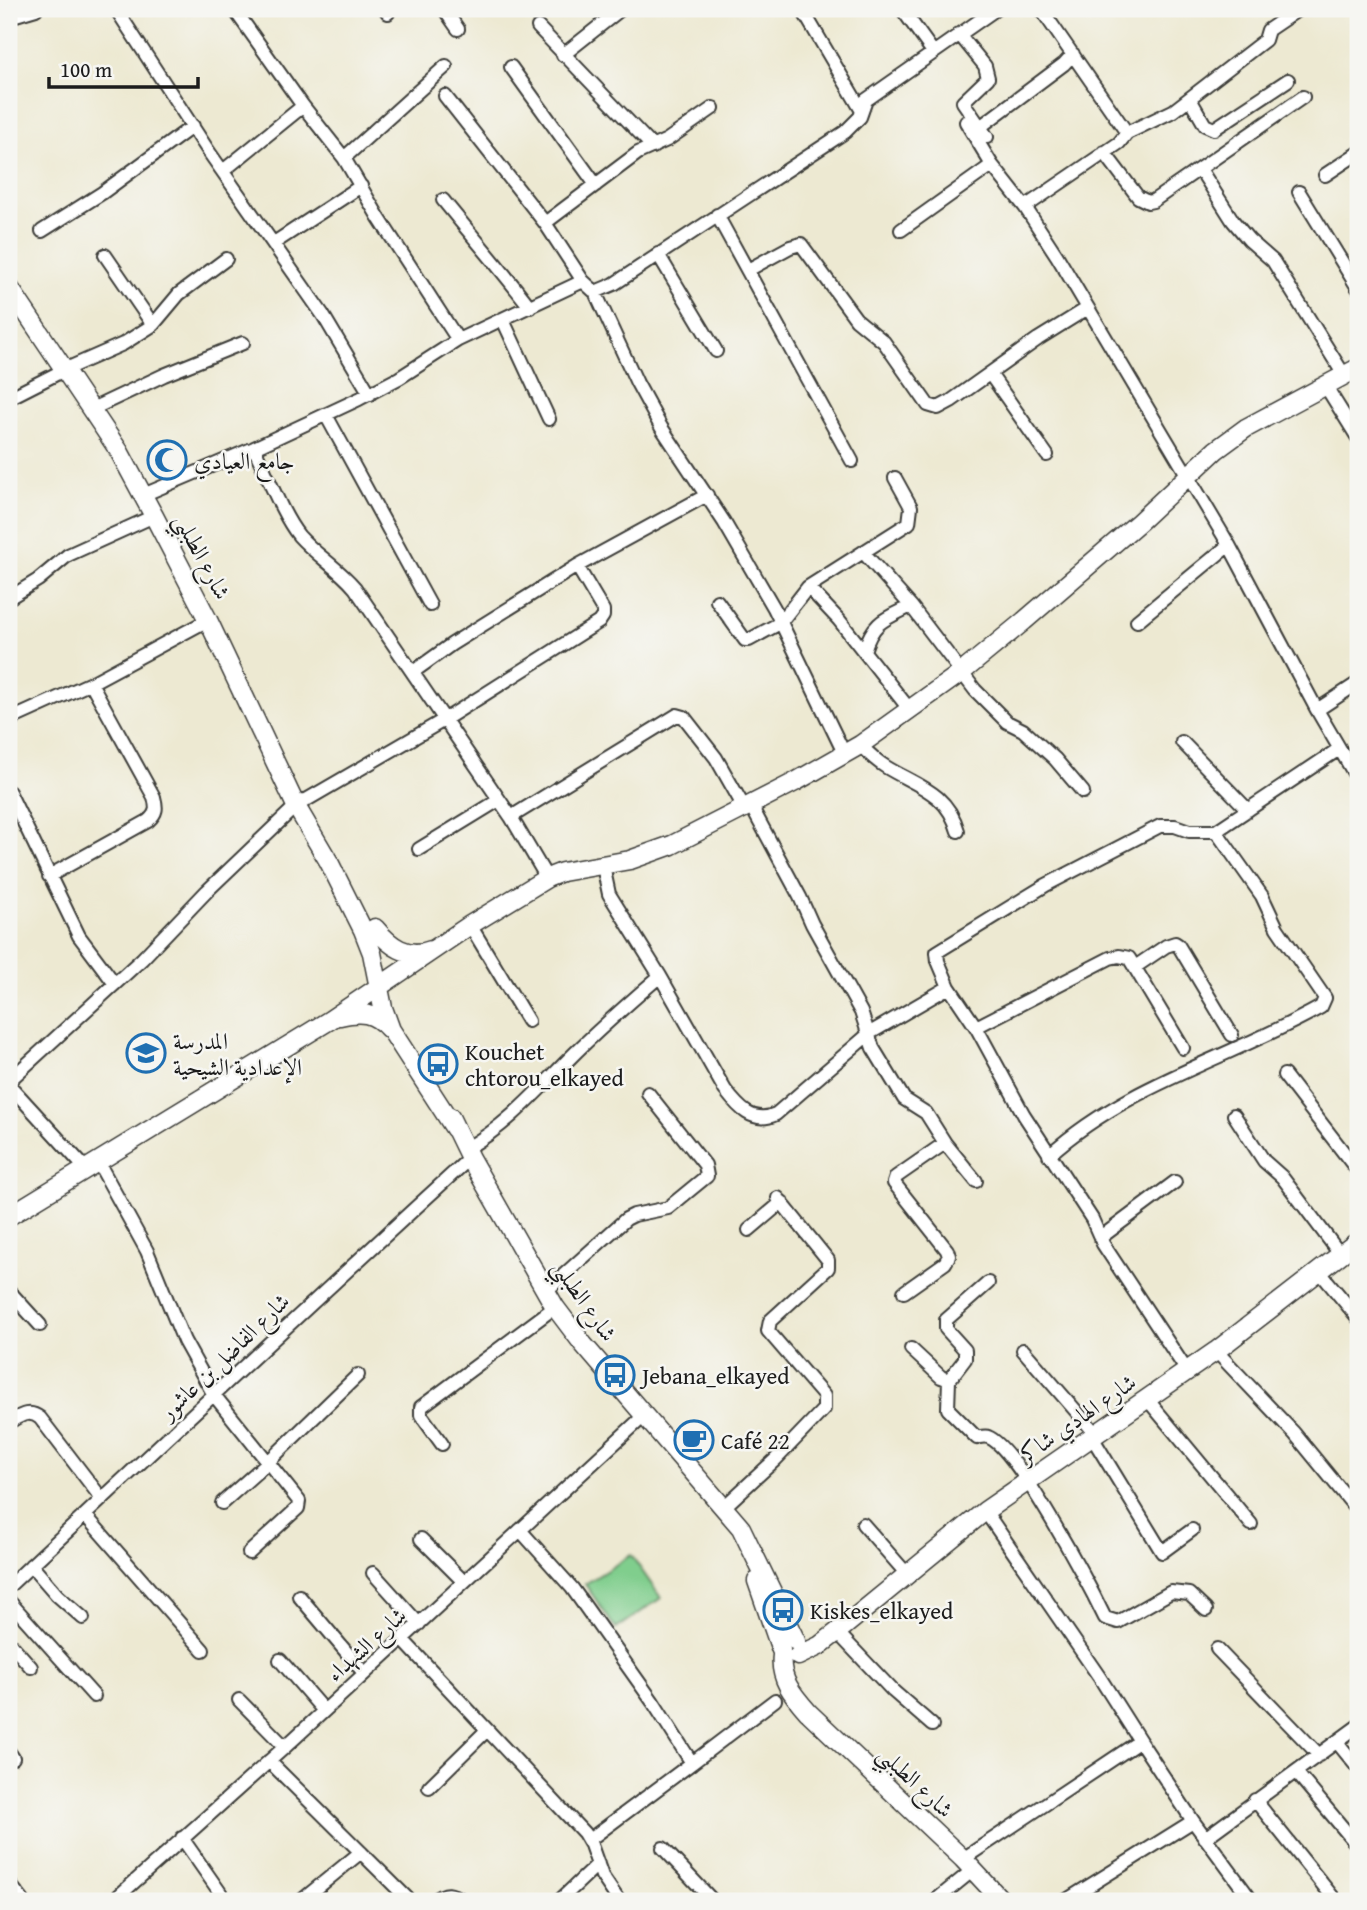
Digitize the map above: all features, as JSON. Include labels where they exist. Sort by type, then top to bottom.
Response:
[{"type":"street","points":[[9,17],[36,9]]},
{"type":"street","points":[[116,9],[223,171],[323,315],[370,394]]},
{"type":"street","points":[[234,9],[303,106],[344,158],[458,340]]},
{"type":"street","points":[[444,9],[458,29]]},
{"type":"street","points":[[563,55],[607,13],[621,9]]},
{"type":"street","points":[[802,9],[862,111]]},
{"type":"street","points":[[902,9],[933,52]]},
{"type":"street","points":[[595,292],[614,284],[845,132],[856,122],[866,100],[996,9]]},
{"type":"street","points":[[1041,9],[1126,133]]},
{"type":"street","points":[[1024,207],[1119,143],[1126,133],[1173,111],[1190,99],[1265,40],[1268,30],[1299,9]]},
{"type":"street","points":[[538,27],[653,147]]},
{"type":"street","points":[[960,34],[985,66],[988,78],[963,102],[984,132],[1073,54]]},
{"type":"street","points":[[344,158],[446,66]]},
{"type":"street","points":[[510,67],[596,184]]},
{"type":"street","points":[[1190,99],[1205,125],[1214,129],[1288,80]]},
{"type":"street","points":[[445,96],[545,223],[583,281],[595,292],[637,383],[661,427],[707,495],[774,608],[852,750],[940,799],[948,807],[958,831]]},
{"type":"street","points":[[1104,152],[1138,197],[1148,202],[1160,198],[1303,97]]},
{"type":"street","points":[[223,171],[303,106]]},
{"type":"street","points":[[545,223],[638,153],[653,147],[713,108]]},
{"type":"street","points":[[966,122],[1088,308],[1188,475],[1358,780]]},
{"type":"street","points":[[42,231],[102,193],[193,126]]},
{"type":"street","points":[[1325,174],[1358,153]]},
{"type":"street","points":[[901,230],[992,165]]},
{"type":"street","points":[[9,1216],[330,1020],[470,925],[547,878],[562,872],[630,860],[672,845],[852,750],[962,672],[1139,522],[1216,450],[1246,428],[1351,372],[1273,261],[1249,240],[1233,221],[1200,169]]},
{"type":"street","points":[[274,243],[360,186]]},
{"type":"street","points":[[1298,192],[1358,288]]},
{"type":"street","points":[[443,200],[478,246],[494,259],[530,307]]},
{"type":"street","points":[[717,215],[852,461]]},
{"type":"street","points":[[748,270],[790,247],[801,244],[856,319],[884,342],[921,396],[938,408],[1088,308]]},
{"type":"street","points":[[658,254],[716,351]]},
{"type":"street","points":[[105,255],[153,325]]},
{"type":"street","points":[[9,398],[123,344],[153,325],[179,294],[226,259]]},
{"type":"street","points":[[143,495],[254,448],[370,394],[458,340],[583,281]]},
{"type":"street","name":"شارع الطبلبي","points":[[9,287],[119,451],[208,620],[296,806],[329,862],[375,928],[387,962],[383,983],[387,1021],[455,1129]]},
{"type":"street","points":[[503,320],[549,418]]},
{"type":"street","points":[[92,409],[243,342]]},
{"type":"street","points":[[990,374],[1048,455]]},
{"type":"street","points":[[1325,385],[1358,438]]},
{"type":"street","points":[[326,415],[430,605]]},
{"type":"street","points":[[254,448],[293,527],[314,550],[343,573],[355,588],[511,817],[547,878]]},
{"type":"street","points":[[717,601],[745,640],[780,623],[808,587],[909,523],[911,507],[895,478]]},
{"type":"street","points":[[413,672],[452,644],[577,566],[707,495]]},
{"type":"street","points":[[9,597],[37,580],[68,555],[154,516]]},
{"type":"street","points":[[1137,621],[1229,545]]},
{"type":"street","points":[[863,552],[911,606],[975,690],[1007,722],[1023,730],[1055,759],[1083,792]]},
{"type":"street","points":[[249,1553],[298,1508],[299,1504],[214,1395],[184,1341],[147,1251],[92,1165],[9,1083],[57,1035],[115,984],[296,806],[444,720],[601,619],[604,612],[600,603],[577,566]]},
{"type":"street","points":[[808,587],[839,620],[910,710]]},
{"type":"street","points":[[864,651],[870,631],[883,620],[911,606]]},
{"type":"street","points":[[9,720],[91,683],[208,620]]},
{"type":"street","points":[[49,876],[148,821],[157,809],[154,797],[91,683]]},
{"type":"street","points":[[1317,710],[1358,683]]},
{"type":"street","points":[[511,817],[670,717],[681,715],[716,758],[748,807],[800,897],[861,1012],[873,1048],[904,1099],[926,1113],[945,1143],[976,1181]]},
{"type":"street","points":[[1182,742],[1248,810]]},
{"type":"street","points":[[1187,1371],[1024,1115],[976,1027],[949,987],[937,952],[1046,886],[1160,826],[1175,826],[1189,831],[1216,831],[1339,749]]},
{"type":"street","points":[[9,792],[79,936],[115,984]]},
{"type":"street","points":[[419,849],[499,800]]},
{"type":"street","points":[[1049,1155],[1103,1113],[1128,1098],[1273,1034],[1321,1007],[1325,1002],[1325,998],[1277,928],[1262,896],[1216,831]]},
{"type":"street","name":"شارع الطبلبي","points":[[329,862],[368,942],[400,1027],[555,1307],[583,1344],[741,1528],[751,1546],[792,1650],[782,1676],[795,1697],[1002,1901]]},
{"type":"street","points":[[603,866],[609,894],[660,976],[725,1090],[748,1115],[768,1118],[776,1114],[870,1033],[949,987]]},
{"type":"street","points":[[470,925],[528,1021]]},
{"type":"street","points":[[375,928],[387,942],[400,950],[422,952],[438,947]]},
{"type":"street","points":[[1135,967],[1166,946],[1175,943],[1178,945],[1232,1035]]},
{"type":"street","points":[[976,1027],[1119,956],[1129,958],[1183,1048]]},
{"type":"street","name":"شارع الفاضل بن عاشور","points":[[9,1586],[468,1154],[533,1097],[615,1015],[660,976]]},
{"type":"street","points":[[330,1020],[361,1012],[381,1020],[394,1035]]},
{"type":"street","points":[[1284,1075],[1358,1171]]},
{"type":"street","points":[[546,1291],[626,1219],[668,1208],[707,1176],[705,1165],[648,1093]]},
{"type":"street","points":[[1234,1115],[1264,1161],[1282,1177],[1340,1254]]},
{"type":"street","points":[[904,1292],[945,1263],[949,1256],[894,1183],[896,1177],[945,1143]]},
{"type":"street","points":[[1100,1238],[1175,1182]]},
{"type":"street","points":[[726,1510],[824,1409],[824,1396],[768,1331],[770,1321],[828,1268],[828,1260],[780,1200],[748,1230]]},
{"type":"street","name":"شارع الهادي شاكر","points":[[832,1635],[985,1511],[1216,1351],[1358,1241]]},
{"type":"street","points":[[1319,1271],[1358,1318]]},
{"type":"street","points":[[988,1283],[946,1320],[946,1329],[965,1350],[965,1359],[949,1380],[948,1409],[977,1438],[987,1437],[998,1443],[1027,1482],[1067,1545],[1105,1618],[1118,1622],[1171,1592],[1189,1594],[1206,1610]]},
{"type":"street","points":[[9,1291],[40,1325]]},
{"type":"street","points":[[442,1444],[421,1415],[421,1407],[555,1307]]},
{"type":"street","points":[[911,1349],[941,1377],[949,1380]]},
{"type":"street","points":[[1023,1350],[1094,1436],[1162,1552],[1192,1530]]},
{"type":"street","points":[[1216,1351],[1294,1433],[1358,1511]]},
{"type":"street","points":[[222,1503],[358,1375]]},
{"type":"street","points":[[1147,1399],[1251,1524]]},
{"type":"street","points":[[9,1422],[32,1413],[40,1418],[102,1499]]},
{"type":"street","name":"شارع الشهداء","points":[[118,1899],[645,1415]]},
{"type":"street","points":[[985,1511],[1100,1678],[1193,1821],[1252,1901]]},
{"type":"street","points":[[85,1515],[203,1650]]},
{"type":"street","points":[[863,1524],[906,1573]]},
{"type":"street","points":[[520,1531],[572,1588],[653,1702],[692,1763]]},
{"type":"street","points":[[421,1539],[464,1582]]},
{"type":"street","points":[[31,1565],[82,1618]]},
{"type":"street","points":[[373,1573],[419,1624]]},
{"type":"street","points":[[299,1597],[364,1673]]},
{"type":"street","points":[[9,1601],[94,1696]]},
{"type":"street","points":[[792,1650],[832,1635],[932,1725]]},
{"type":"street","points":[[402,1640],[589,1840],[607,1884],[619,1901]]},
{"type":"street","points":[[9,1642],[31,1667]]},
{"type":"street","points":[[1216,1649],[1319,1755]]},
{"type":"street","points":[[280,1660],[324,1711]]},
{"type":"street","points":[[239,1700],[285,1748]]},
{"type":"street","points":[[589,1840],[775,1700]]},
{"type":"street","points":[[1205,1838],[1358,1726]]},
{"type":"street","points":[[429,1787],[486,1731]]},
{"type":"street","points":[[934,1901],[968,1865],[1140,1741]]},
{"type":"street","points":[[1337,1742],[1358,1768]]},
{"type":"street","points":[[269,1761],[410,1901]]},
{"type":"street","points":[[1296,1772],[1358,1846]]},
{"type":"street","points":[[1255,1800],[1336,1901]]},
{"type":"street","points":[[1065,1901],[1193,1821]]},
{"type":"street","points":[[182,1838],[226,1901]]},
{"type":"street","points":[[663,1847],[713,1901]]},
{"type":"street","points":[[301,1901],[360,1852]]},
{"type":"street","points":[[559,1901],[598,1864]]},
{"type":"street","points":[[9,1883],[23,1901]]},
{"type":"street","points":[[433,1901],[444,1893],[451,1893],[464,1901]]},
{"type":"green space","points":[[631,1555],[661,1598],[616,1629],[585,1584]]},
{"type":"place","name":"جامع العيادي","points":[[167,460]]},
{"type":"place","name":"المدرسة الإعدادية الشيحية","points":[[146,1053]]},
{"type":"place","name":"Kouchet chtorou_elkayed","points":[[438,1064]]},
{"type":"place","name":"Jebana_elkayed","points":[[615,1375]]},
{"type":"place","name":"Café 22","points":[[694,1440]]},
{"type":"place","name":"Kiskes_elkayed","points":[[783,1610]]}]
